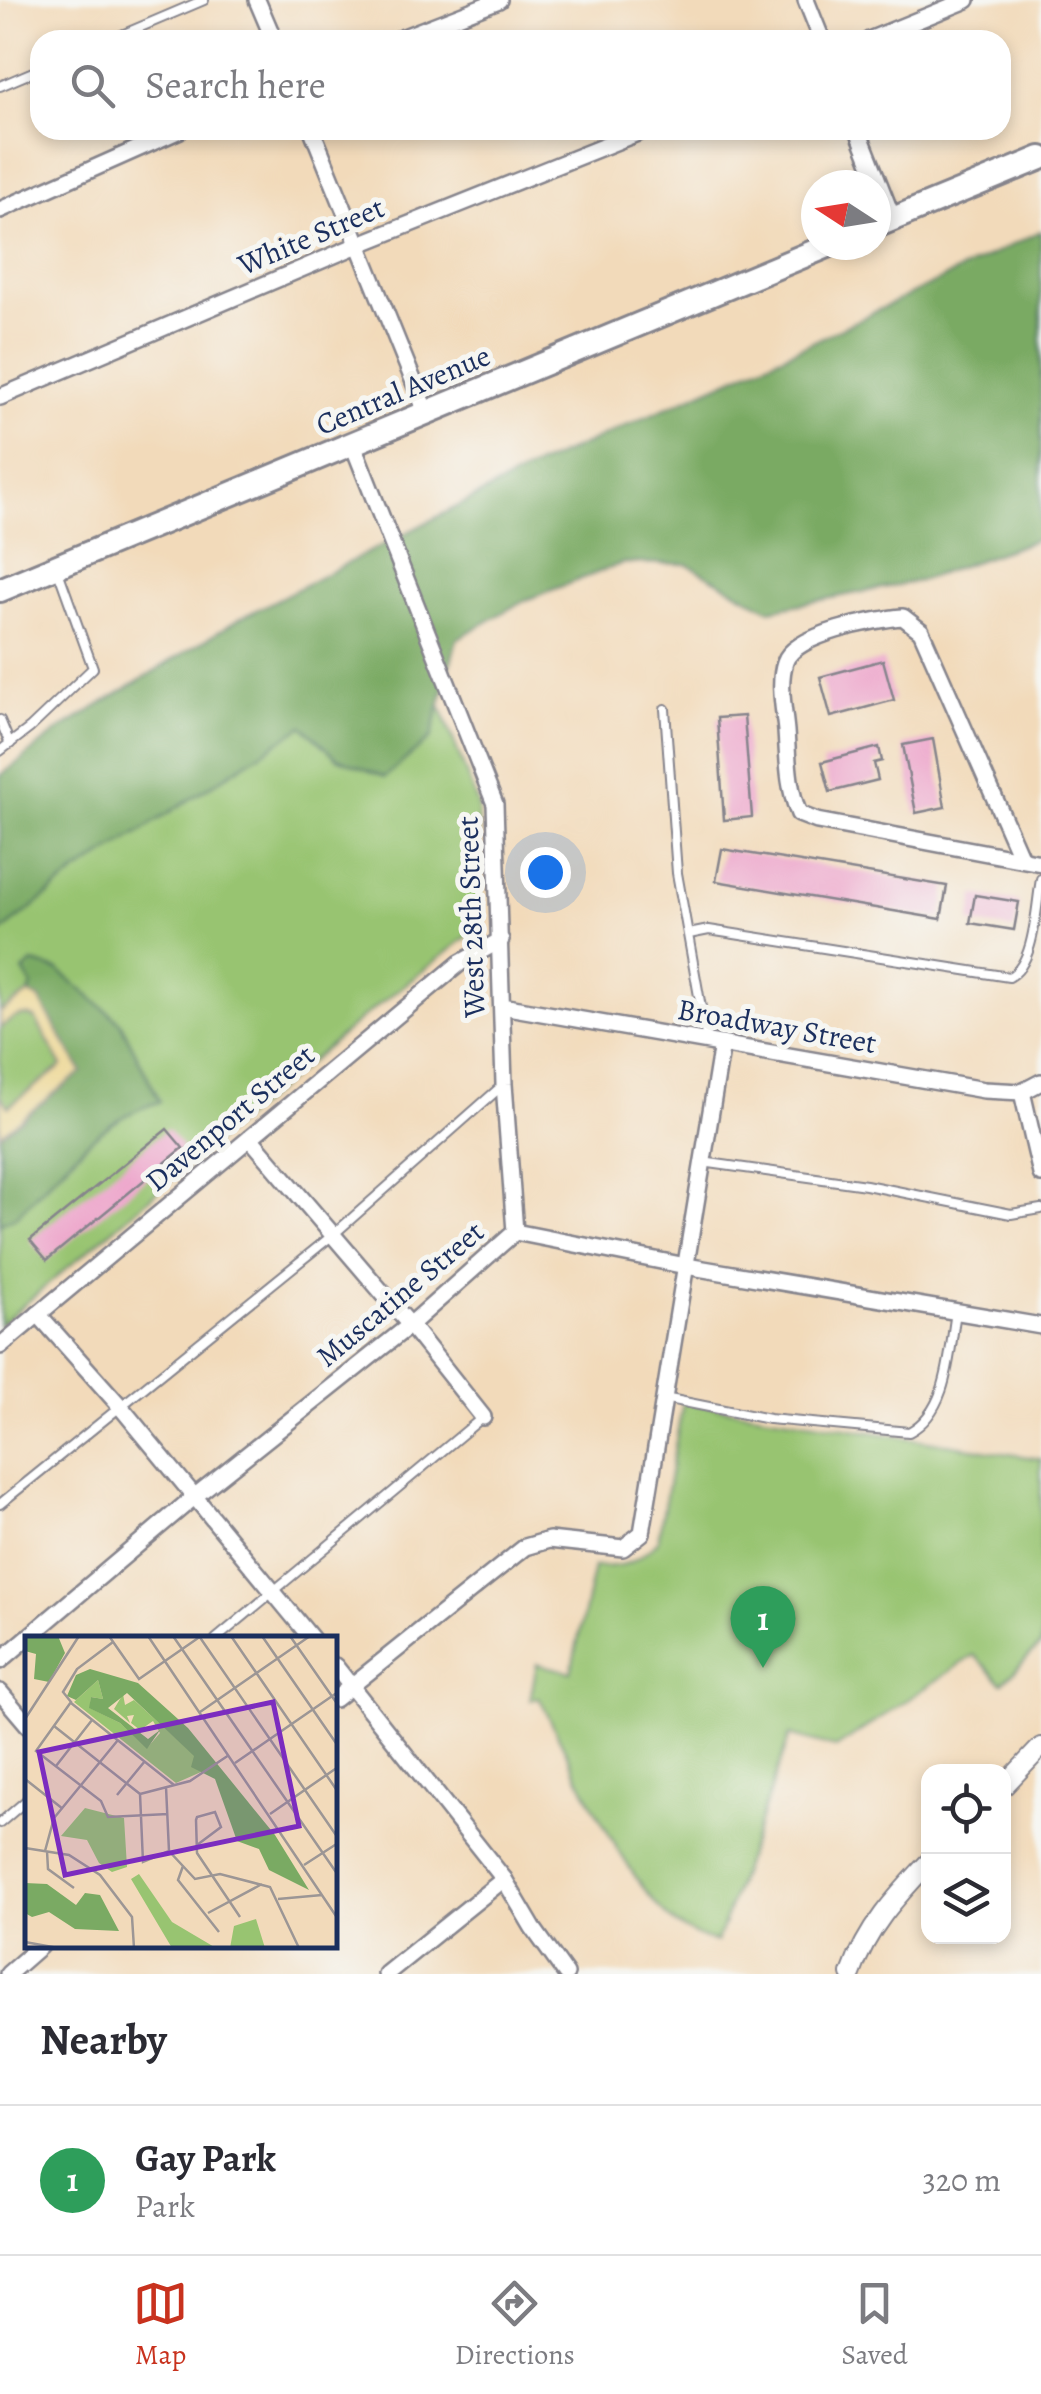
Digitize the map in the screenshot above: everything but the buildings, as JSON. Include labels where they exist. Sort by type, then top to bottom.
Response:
[{"type":"main road","points":[[891,220],[1041,158]]},
{"type":"main road","name":"Central Avenue","points":[[0,590],[801,257]]},
{"type":"street","points":[[257,0],[270,30]]},
{"type":"street","points":[[422,30],[499,0]]},
{"type":"street","points":[[806,0],[818,30]]},
{"type":"street","points":[[894,30],[967,0]]},
{"type":"street","points":[[0,210],[158,140]]},
{"type":"street","points":[[316,140],[426,412]]},
{"type":"street","name":"White Street","points":[[0,397],[360,244],[620,140]]},
{"type":"street","points":[[861,140],[870,170]]},
{"type":"street","name":"West 28th Street","points":[[353,445],[495,804],[504,1084],[515,1232]]},
{"type":"street","points":[[1021,858],[922,631],[903,617],[879,619],[800,643],[786,658],[782,682],[791,796],[799,814],[817,821],[1041,863]]},
{"type":"street","name":"Davenport Street","points":[[0,1346],[460,963],[501,940]]},
{"type":"street","name":"Broadway Street","points":[[502,1006],[984,1090],[1022,1092]]},
{"type":"street","points":[[338,1697],[524,1546],[549,1540],[623,1548],[642,1533],[702,1162],[714,1043]]},
{"type":"street","points":[[1041,1082],[1022,1092],[1041,1174]]},
{"type":"street","points":[[250,1138],[483,1417]]},
{"type":"street","name":"Muscatine Street","points":[[29,1636],[194,1496],[410,1325],[515,1232],[686,1266],[1041,1326]]},
{"type":"street","points":[[38,1314],[119,1405],[309,1636]]},
{"type":"street","name":"Muscatine Street","points":[[0,1661],[25,1640]]},
{"type":"street","points":[[338,1669],[504,1879],[532,1928],[566,1974]]},
{"type":"street","points":[[0,1692],[25,1721]]},
{"type":"street","points":[[1011,1779],[1041,1747]]},
{"type":"street","points":[[851,1974],[882,1912],[921,1871]]},
{"type":"street","points":[[386,1974],[504,1879]]},
{"type":"street","points":[[8,1974],[37,1949]]},
{"type":"lane","points":[[134,30],[204,0]]},
{"type":"lane","points":[[0,86],[30,74]]},
{"type":"lane","points":[[0,751],[93,668],[56,567]]},
{"type":"lane","points":[[665,709],[677,873],[714,1043]]},
{"type":"lane","points":[[0,720],[10,744]]},
{"type":"lane","points":[[688,934],[708,930],[1008,977],[1018,972],[1027,958],[1041,879]]},
{"type":"lane","points":[[0,1504],[334,1234],[504,1084]]},
{"type":"lane","points":[[702,1162],[866,1185],[1011,1214],[1041,1208]]},
{"type":"lane","points":[[664,1398],[769,1419],[909,1432],[926,1423],[938,1401],[956,1312]]},
{"type":"lane","points":[[220,1636],[483,1417]]},
{"type":"lane","points":[[0,1823],[25,1802]]},
{"type":"green space","points":[[1041,231],[1041,538],[919,581],[770,610],[687,564],[623,563],[523,601],[457,639],[431,738],[385,777],[337,758],[303,726],[76,873],[0,933],[0,776],[61,729],[239,619],[536,466],[804,346]]},
{"type":"green space","points":[[440,705],[478,805],[482,925],[363,1017],[0,1325],[0,1223],[15,1217],[106,1124],[160,1101],[120,1022],[58,970],[33,964],[24,970],[32,986],[29,994],[0,1012],[0,933],[76,873],[304,725],[337,758],[431,738]]},
{"type":"green space","points":[[33,963],[58,970],[120,1022],[160,1102],[117,1120],[98,1134],[15,1217],[0,1223],[0,1135],[82,1072],[39,999],[29,994],[32,986],[23,971]]},
{"type":"green space","points":[[27,1014],[35,1018],[62,1066],[7,1107],[0,1095],[0,1028],[16,1016]]},
{"type":"green space","points":[[683,1402],[1041,1459],[1041,1645],[1002,1683],[974,1655],[836,1748],[790,1735],[717,1942],[675,1924],[646,1891],[596,1810],[539,1697],[530,1700],[537,1664],[571,1672],[594,1567],[629,1562],[658,1540]]},
{"type":"sand","points":[[29,994],[39,999],[82,1072],[0,1135],[0,1095],[8,1107],[62,1066],[35,1018],[20,1016],[0,1028],[0,1012]]},
{"type":"place","name":"Gay Park","points":[[763,1668]]}]
